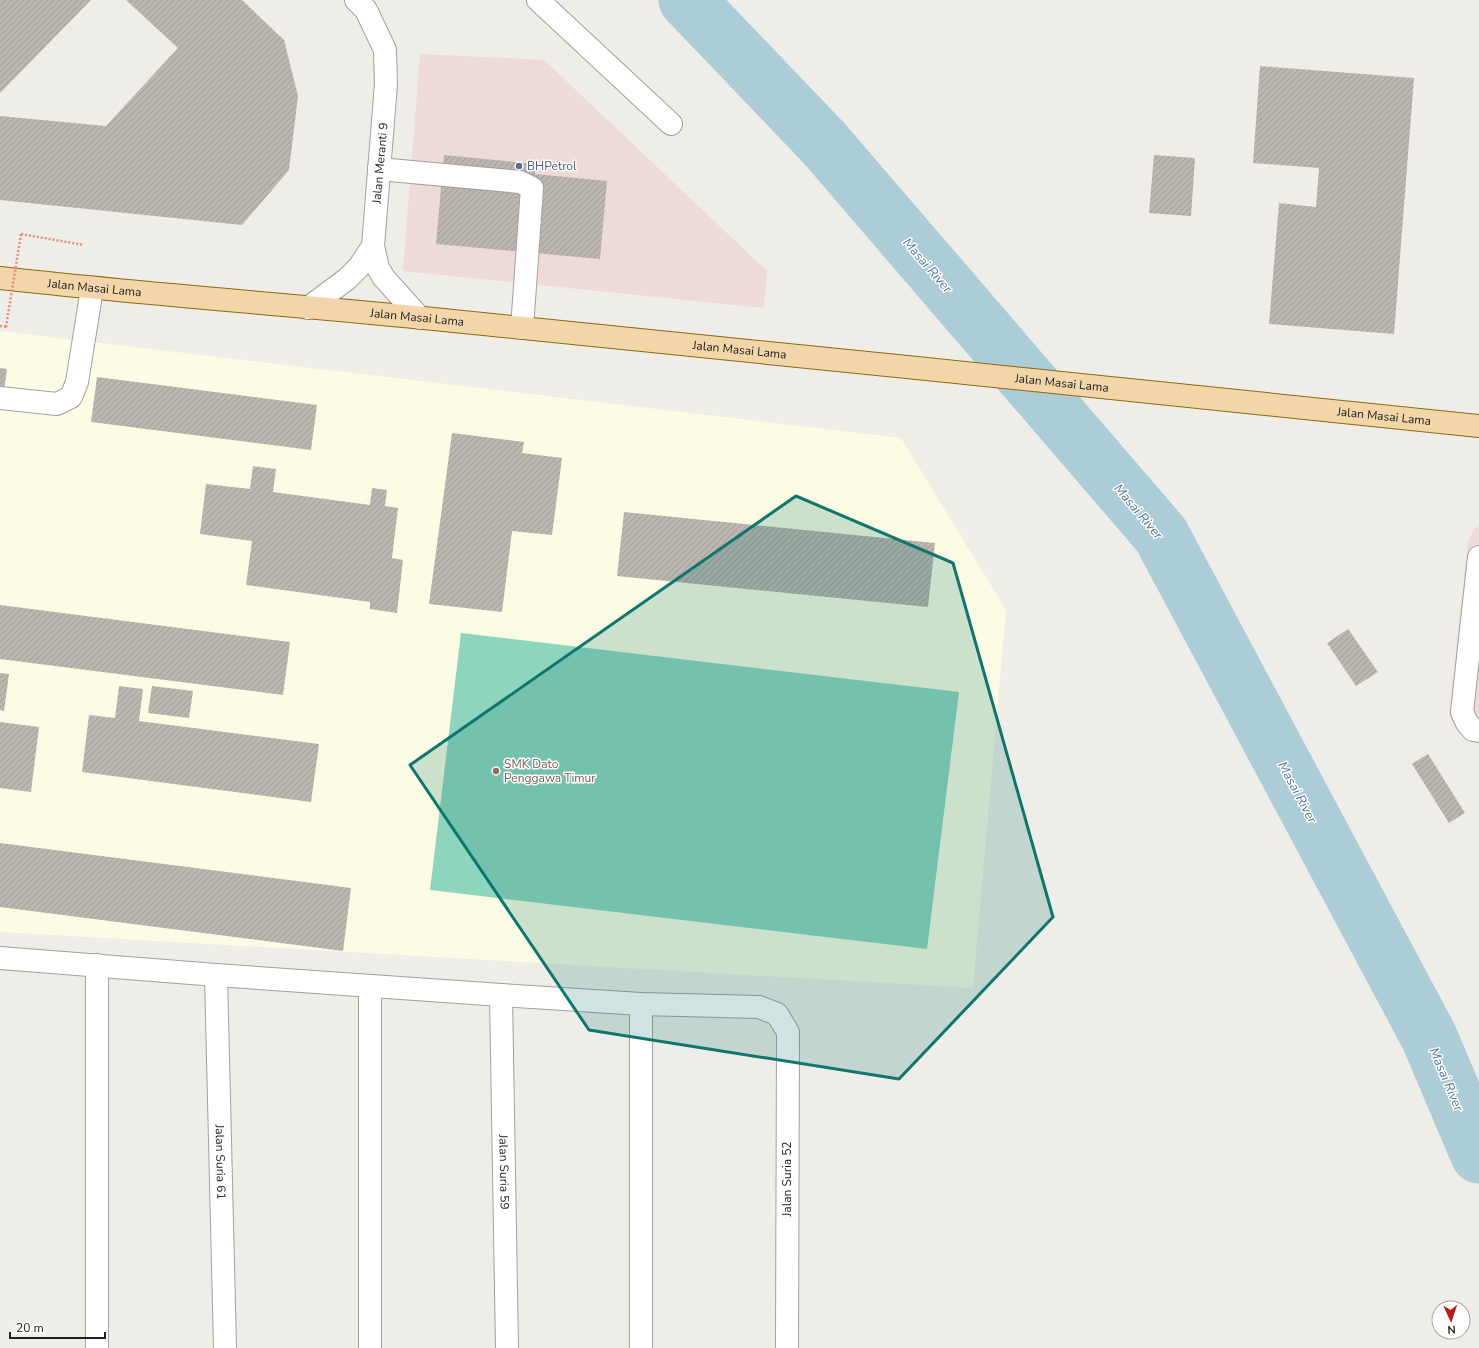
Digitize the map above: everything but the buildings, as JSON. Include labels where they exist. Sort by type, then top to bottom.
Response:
[{"type":"main road","name":"Jalan Masai Lama","points":[[0,278],[92,289],[522,328],[1479,426]]},
{"type":"street","name":"Jalan Meranti 9","points":[[356,0],[366,10],[385,50],[386,84],[373,246],[378,268],[384,278],[420,318]]},
{"type":"street","points":[[538,0],[671,124]]},
{"type":"street","points":[[379,169],[520,182],[532,188],[522,328]]},
{"type":"street","points":[[308,308],[346,279],[358,267],[373,246]]},
{"type":"street","points":[[0,398],[57,404],[71,397],[77,382],[92,289]]},
{"type":"street","points":[[1473,727],[1462,712],[1479,557]]},
{"type":"street","points":[[0,958],[216,975],[641,1004],[641,1348]]},
{"type":"street","points":[[97,965],[97,1348]]},
{"type":"street","name":"Jalan Suria 61","points":[[216,975],[225,1348]]},
{"type":"street","points":[[370,986],[370,1348]]},
{"type":"street","name":"Jalan Suria 59","points":[[501,995],[507,1348]]},
{"type":"street","name":"Jalan Suria 52","points":[[641,1004],[759,1007],[777,1014],[788,1032],[787,1348]]},
{"type":"path","points":[[0,326],[6,327],[21,234],[84,245]]},
{"type":"highlighted area","points":[[796,496],[953,563],[1053,917],[899,1079],[589,1030],[410,765]]},
{"type":"shaded area","points":[[420,54],[544,60],[767,271],[764,308],[403,271]]},
{"type":"shaded area","name":"SMK Dato Penggawa Timur","points":[[0,331],[901,438],[1006,610],[973,988],[0,932]]},
{"type":"shaded area","points":[[1479,527],[1479,739],[1468,738],[1455,728],[1449,714],[1468,541],[1475,528]]},
{"type":"green space","points":[[461,633],[959,692],[927,949],[430,890]]},
{"type":"waterway","name":"Masai River","points":[[687,0],[823,142],[1161,535],[1429,1037],[1479,1155]]},
{"type":"place","name":"BHPetrol","points":[[519,166]]},
{"type":"place","name":"SMK Dato Penggawa Timur","points":[[496,771]]}]
